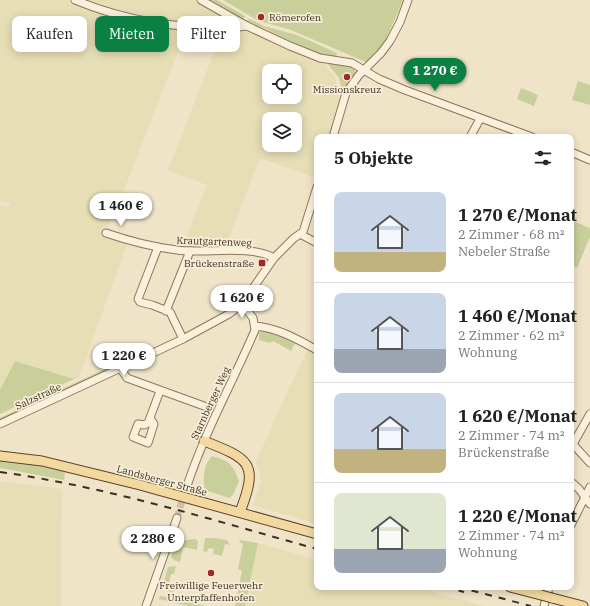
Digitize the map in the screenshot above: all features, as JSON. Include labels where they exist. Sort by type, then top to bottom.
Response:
[{"type":"main road","points":[[204,441],[238,456],[247,467],[250,474],[249,485],[240,512]]},
{"type":"main road","name":"Landsberger Straße","points":[[0,456],[50,463],[140,485],[314,533]]},
{"type":"main road","points":[[522,590],[583,606]]},
{"type":"street","points":[[75,0],[96,9],[123,17],[160,24],[192,27],[247,26]]},
{"type":"street","points":[[201,0],[247,26],[320,58],[352,63],[382,81],[523,134]]},
{"type":"street","points":[[335,134],[346,93],[390,41],[400,22],[408,0]]},
{"type":"street","points":[[472,134],[480,119]]},
{"type":"street","points":[[574,153],[590,160]]},
{"type":"street","points":[[314,197],[303,232],[300,234],[314,241]]},
{"type":"street","name":"Krautgartenweg","points":[[106,232],[129,240],[158,247],[190,251],[224,250],[265,253],[274,258]]},
{"type":"street","name":"Salzstraße","points":[[0,424],[183,339],[220,320],[242,304],[274,258],[300,234]]},
{"type":"street","points":[[158,247],[138,299],[140,302],[152,305],[172,315],[183,339]]},
{"type":"street","points":[[166,311],[190,251]]},
{"type":"street","points":[[242,304],[253,318],[255,326],[273,328],[314,348]]},
{"type":"street","name":"Starnberger Weg","points":[[186,489],[193,465],[219,406],[251,340],[255,326]]},
{"type":"street","points":[[120,368],[127,378],[204,406]]},
{"type":"street","points":[[150,418],[160,391]]},
{"type":"street","points":[[574,440],[590,414]]},
{"type":"street","points":[[574,445],[590,463]]},
{"type":"street","points":[[574,485],[590,504]]},
{"type":"street","points":[[574,519],[590,487]]},
{"type":"street","points":[[146,606],[177,518]]},
{"type":"street","points":[[544,606],[548,590]]},
{"type":"shaded area","points":[[0,0],[194,0],[222,16],[177,16],[178,52],[128,180],[105,234],[128,242],[79,377],[74,379],[15,361],[0,390],[0,206],[8,207],[10,203],[0,201]]},
{"type":"shaded area","points":[[240,26],[256,35],[322,62],[335,77],[339,95],[338,109],[330,134],[314,134],[314,177],[260,158],[225,248],[182,248],[207,185],[168,170],[214,52],[240,52]]},
{"type":"shaded area","points":[[308,349],[314,352],[314,523],[253,505],[261,481],[256,462]]},
{"type":"shaded area","points":[[0,481],[62,489],[61,606],[0,606]]},
{"type":"shaded area","points":[[258,543],[314,559],[314,590],[426,590],[484,606],[245,606]]},
{"type":"green space","points":[[206,0],[217,0],[245,16],[242,20],[240,19],[240,16],[235,16]]},
{"type":"green space","points":[[223,0],[403,0],[386,40],[368,63],[291,30],[263,22],[265,16],[260,13],[257,20]]},
{"type":"green space","points":[[250,19],[264,26],[297,35],[337,53],[336,58],[318,54],[301,47],[266,29],[248,22],[247,20]]},
{"type":"green space","points":[[444,61],[464,68],[460,80],[440,73]]},
{"type":"green space","points":[[327,63],[346,65],[354,69],[354,77],[343,93],[339,78]]},
{"type":"green space","points":[[578,81],[590,85],[590,105],[572,100]]},
{"type":"green space","points":[[521,88],[538,95],[534,106],[517,99]]},
{"type":"green space","points":[[574,221],[590,228],[590,237],[577,268],[574,266]]},
{"type":"green space","points":[[261,331],[274,333],[295,343],[291,351],[273,341],[270,343],[259,340],[259,333]]},
{"type":"green space","points":[[126,359],[126,362],[124,361],[111,367],[110,369],[0,421],[0,418]]},
{"type":"green space","points":[[15,361],[74,379],[0,414],[0,390]]},
{"type":"green space","points":[[212,456],[230,464],[239,481],[233,495],[229,498],[205,490],[204,472],[209,459]]},
{"type":"green space","points":[[0,460],[41,466],[65,472],[64,480],[0,468]]},
{"type":"green space","points":[[205,538],[227,540],[230,545],[225,544],[222,556],[213,554],[214,549],[209,548],[207,552],[203,551]]},
{"type":"green space","points":[[195,539],[198,541],[197,550],[183,547],[180,562],[171,557],[178,541]]},
{"type":"green space","points":[[240,540],[258,543],[245,606],[235,606],[242,571],[238,569],[243,544],[239,542]]},
{"type":"green space","points":[[176,566],[174,574],[171,574],[169,583],[174,584],[175,582],[178,582],[176,591],[167,591],[162,587],[168,567]]},
{"type":"green space","points":[[160,596],[205,606],[188,606],[159,599]]},
{"type":"tunnel","points":[[177,518],[184,493]]},
{"type":"railway","points":[[0,472],[40,478],[120,495],[314,548]]},
{"type":"railway","points":[[456,590],[464,592]]},
{"type":"railway","points":[[470,590],[531,606]]},
{"type":"place","name":"Römerofen","points":[[261,17]]},
{"type":"place","name":"Missionskreuz","points":[[347,77]]},
{"type":"place","name":"Brückenstraße","points":[[262,263]]},
{"type":"place","name":"Freiwillige Feuerwehr Unterpfaffenhofen","points":[[211,573]]}]
